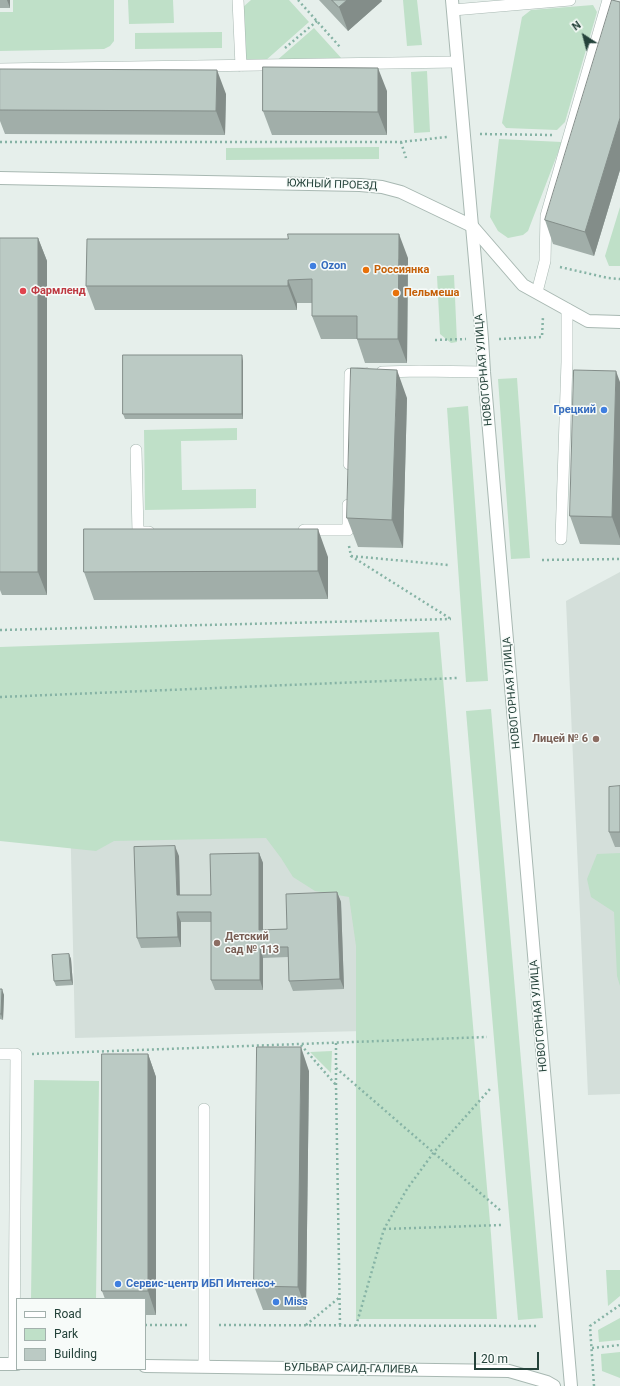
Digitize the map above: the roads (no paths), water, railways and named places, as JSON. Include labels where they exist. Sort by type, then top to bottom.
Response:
[{"type":"street","name":"НОВОГОРНАЯ УЛИЦА","points":[[453,5],[571,1386]]},
{"type":"street","name":"ЮЖНЫЙ ПРОЕЗД","points":[[0,178],[360,185],[382,187],[401,192],[472,226],[524,285],[588,320],[620,322]]},
{"type":"street","points":[[0,1364],[15,1364]]},
{"type":"street","name":"БУЛЬВАР САИД-ГАЛИЕВА","points":[[146,1366],[509,1371],[547,1382],[554,1386]]},
{"type":"lane","points":[[238,0],[241,66]]},
{"type":"lane","points":[[453,5],[570,0]]},
{"type":"lane","points":[[537,292],[545,260],[546,216],[608,0]]},
{"type":"lane","points":[[0,69],[457,62]]},
{"type":"lane","points":[[562,539],[567,309]]},
{"type":"lane","points":[[349,475],[350,374],[419,371],[484,372]]},
{"type":"lane","points":[[136,450],[138,532],[161,532]]},
{"type":"lane","points":[[293,531],[348,530],[348,491]]},
{"type":"lane","points":[[0,1054],[16,1054],[15,1364]]},
{"type":"lane","points":[[204,1109],[204,1366]]},
{"type":"place","name":"Ozon","points":[[313,266]]},
{"type":"place","name":"Россиянка","points":[[366,270]]},
{"type":"place","name":"Фармленд","points":[[23,291]]},
{"type":"place","name":"Пельмеша","points":[[396,293]]},
{"type":"place","name":"Грецкий","points":[[604,410]]},
{"type":"place","name":"Лицей № 6","points":[[596,739]]},
{"type":"place","name":"Детский сад № 113","points":[[217,943]]},
{"type":"place","name":"Сервис-центр ИБП Интенсо+","points":[[118,1284]]},
{"type":"place","name":"Miss","points":[[276,1302]]}]
